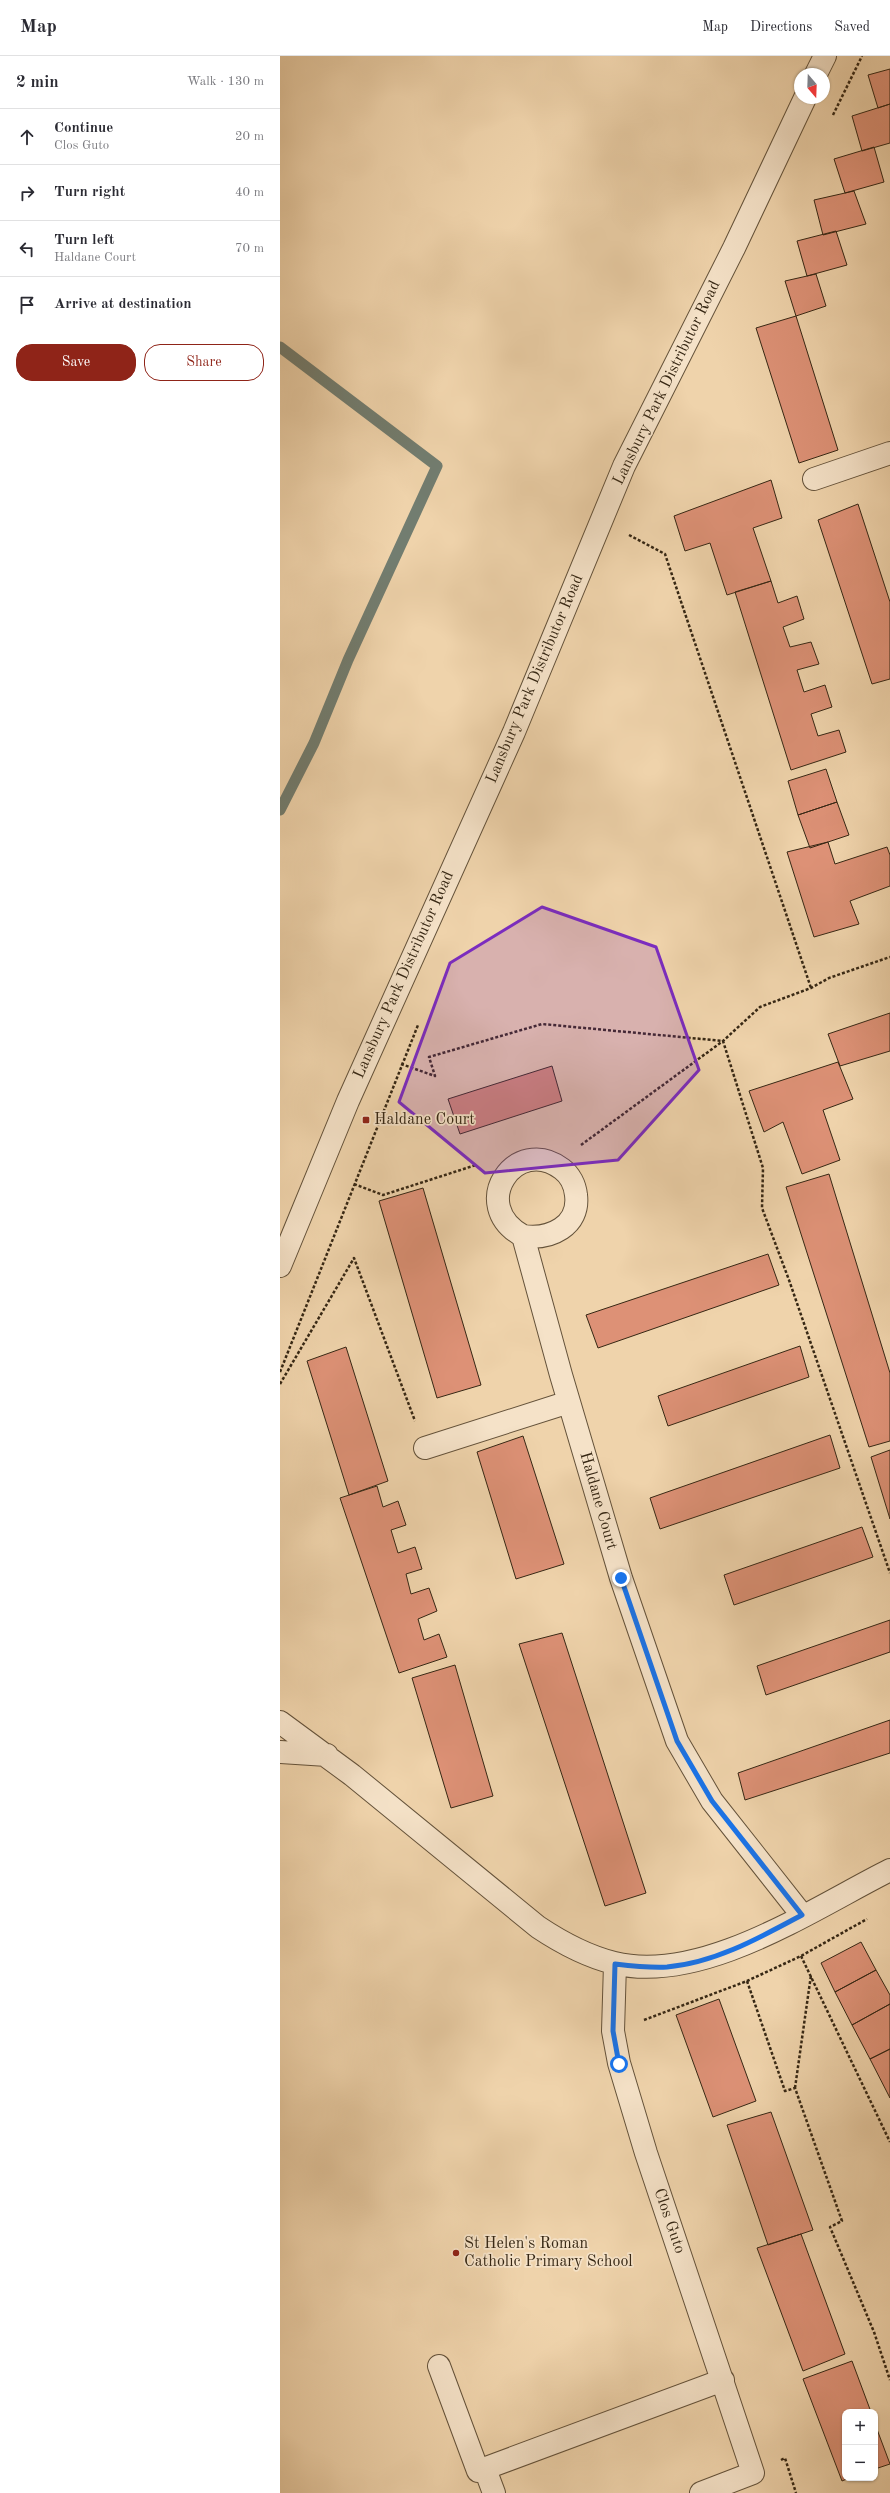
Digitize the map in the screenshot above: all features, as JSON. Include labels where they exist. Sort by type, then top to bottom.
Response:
[{"type":"street","points":[[819,68],[825,56]]},
{"type":"street","name":"Lansbury Park Distributor Road","points":[[280,1266],[370,1053],[514,732],[624,466],[734,248],[802,104]]},
{"type":"street","points":[[814,479],[890,453]]},
{"type":"street","points":[[530,1160],[543,1160],[556,1164],[566,1172],[573,1183],[576,1202],[570,1221],[561,1230],[549,1236],[536,1238],[523,1236],[512,1230],[503,1220],[498,1208],[497,1195],[501,1183],[508,1172],[518,1164],[530,1160]]},
{"type":"street","name":"Haldane Court","points":[[523,1236],[569,1402],[621,1578],[677,1741],[712,1801],[802,1915]]},
{"type":"street","points":[[425,1448],[569,1402]]},
{"type":"street","points":[[280,1722],[327,1755],[538,1927],[565,1944],[615,1964],[668,1967],[696,1961],[748,1942],[890,1870]]},
{"type":"street","points":[[280,1752],[327,1755]]},
{"type":"street","name":"Clos Guto","points":[[615,1964],[613,2031],[619,2064],[646,2153],[753,2472],[701,2493]]},
{"type":"street","points":[[439,2366],[478,2471],[723,2380]]},
{"type":"street","points":[[485,2469],[494,2493]]},
{"type":"path","points":[[602,520],[665,554],[811,988]]},
{"type":"path","points":[[556,1164],[723,1040],[760,1007],[811,988],[829,978],[890,957]]},
{"type":"path","points":[[370,1053],[435,1076],[429,1057],[542,1024],[723,1040]]},
{"type":"path","points":[[723,1040],[763,1168],[762,1208],[789,1280],[890,1573]]},
{"type":"path","points":[[280,1372],[402,1064]]},
{"type":"path","points":[[354,1184],[383,1195],[475,1164],[501,1183]]},
{"type":"path","points":[[280,1384],[354,1258],[425,1448]]},
{"type":"path","points":[[802,1956],[890,2142]]},
{"type":"path","points":[[811,1975],[795,2088],[842,2221],[830,2227],[874,2332],[890,2380]]},
{"type":"path","points":[[747,1981],[785,2091],[795,2088]]},
{"type":"highlighted area","points":[[542,907],[656,947],[699,1070],[618,1160],[485,1173],[399,1102],[450,963]]},
{"type":"building","points":[[890,69],[890,104],[878,108],[868,75]]},
{"type":"building","points":[[890,104],[890,143],[862,151],[852,116]]},
{"type":"building","points":[[874,147],[884,182],[845,193],[834,159]]},
{"type":"building","points":[[854,191],[866,224],[823,235],[814,200]]},
{"type":"building","points":[[836,231],[847,265],[807,276],[797,241]]},
{"type":"building","points":[[816,274],[826,306],[796,316],[785,281]]},
{"type":"building","points":[[796,316],[838,450],[799,463],[756,328]]},
{"type":"building","points":[[771,480],[782,518],[753,528],[771,581],[727,595],[710,543],[685,551],[674,516]]},
{"type":"building","points":[[858,504],[890,602],[890,679],[872,684],[818,520]]},
{"type":"building","points":[[771,581],[778,603],[797,596],[804,619],[783,627],[790,647],[811,642],[819,664],[797,670],[804,692],[825,685],[832,707],[811,714],[818,736],[839,730],[846,752],[791,770],[735,592]]},
{"type":"building","points":[[826,769],[837,802],[798,815],[788,781]]},
{"type":"building","points":[[837,802],[849,835],[810,848],[798,815]]},
{"type":"building","points":[[828,842],[835,864],[887,847],[890,855],[890,886],[850,901],[859,924],[814,937],[787,852]]},
{"type":"building","points":[[890,1013],[890,1051],[840,1066],[828,1034]]},
{"type":"building","points":[[838,1062],[853,1099],[823,1110],[840,1160],[802,1174],[783,1122],[764,1132],[749,1091]]},
{"type":"building","points":[[552,1066],[562,1101],[460,1134],[448,1099]]},
{"type":"building","points":[[829,1174],[890,1373],[890,1441],[869,1447],[786,1187]]},
{"type":"building","points":[[423,1188],[481,1385],[437,1398],[379,1201]]},
{"type":"building","points":[[768,1254],[779,1285],[598,1348],[586,1315]]},
{"type":"building","points":[[800,1346],[809,1377],[668,1426],[658,1396]]},
{"type":"building","points":[[346,1347],[388,1481],[349,1495],[307,1361]]},
{"type":"building","points":[[830,1435],[840,1468],[660,1529],[650,1498]]},
{"type":"building","points":[[523,1436],[564,1564],[516,1579],[477,1452]]},
{"type":"building","points":[[890,1450],[890,1519],[871,1457]]},
{"type":"building","points":[[377,1486],[383,1507],[398,1501],[406,1525],[391,1530],[398,1553],[415,1547],[422,1569],[406,1574],[411,1594],[429,1588],[437,1611],[418,1619],[424,1640],[439,1634],[447,1657],[399,1673],[340,1498]]},
{"type":"building","points":[[862,1527],[873,1557],[734,1605],[724,1575]]},
{"type":"building","points":[[890,1620],[890,1652],[766,1695],[757,1666]]},
{"type":"building","points":[[562,1633],[646,1893],[605,1906],[519,1644]]},
{"type":"building","points":[[455,1665],[493,1796],[451,1808],[412,1678]]},
{"type":"building","points":[[890,1720],[890,1753],[745,1800],[738,1773]]},
{"type":"building","points":[[861,1942],[876,1970],[835,1992],[821,1963]]},
{"type":"building","points":[[876,1970],[890,1995],[890,2004],[852,2025],[835,1992]]},
{"type":"building","points":[[719,1999],[756,2101],[713,2117],[676,2015]]},
{"type":"building","points":[[890,2004],[890,2049],[870,2059],[852,2025]]},
{"type":"building","points":[[890,2049],[890,2098],[870,2059]]},
{"type":"building","points":[[771,2112],[813,2230],[768,2245],[727,2125]]},
{"type":"building","points":[[801,2234],[845,2354],[803,2371],[757,2248]]},
{"type":"building","points":[[852,2361],[870,2409],[842,2409],[842,2481],[803,2379]]},
{"type":"building","points":[[878,2432],[890,2464],[878,2468]]},
{"type":"waterway","points":[[280,347],[437,466],[348,660],[314,743],[280,810]]},
{"type":"place","name":"Haldane Court","points":[[366,1120]]},
{"type":"place","name":"St Helen's Roman Catholic Primary School","points":[[456,2253]]},
{"type":"route","points":[[619,2064],[613,2031],[615,1964],[644,1967],[668,1967],[696,1961],[724,1953],[754,1940],[802,1915],[712,1801],[677,1741],[621,1578]]}]
